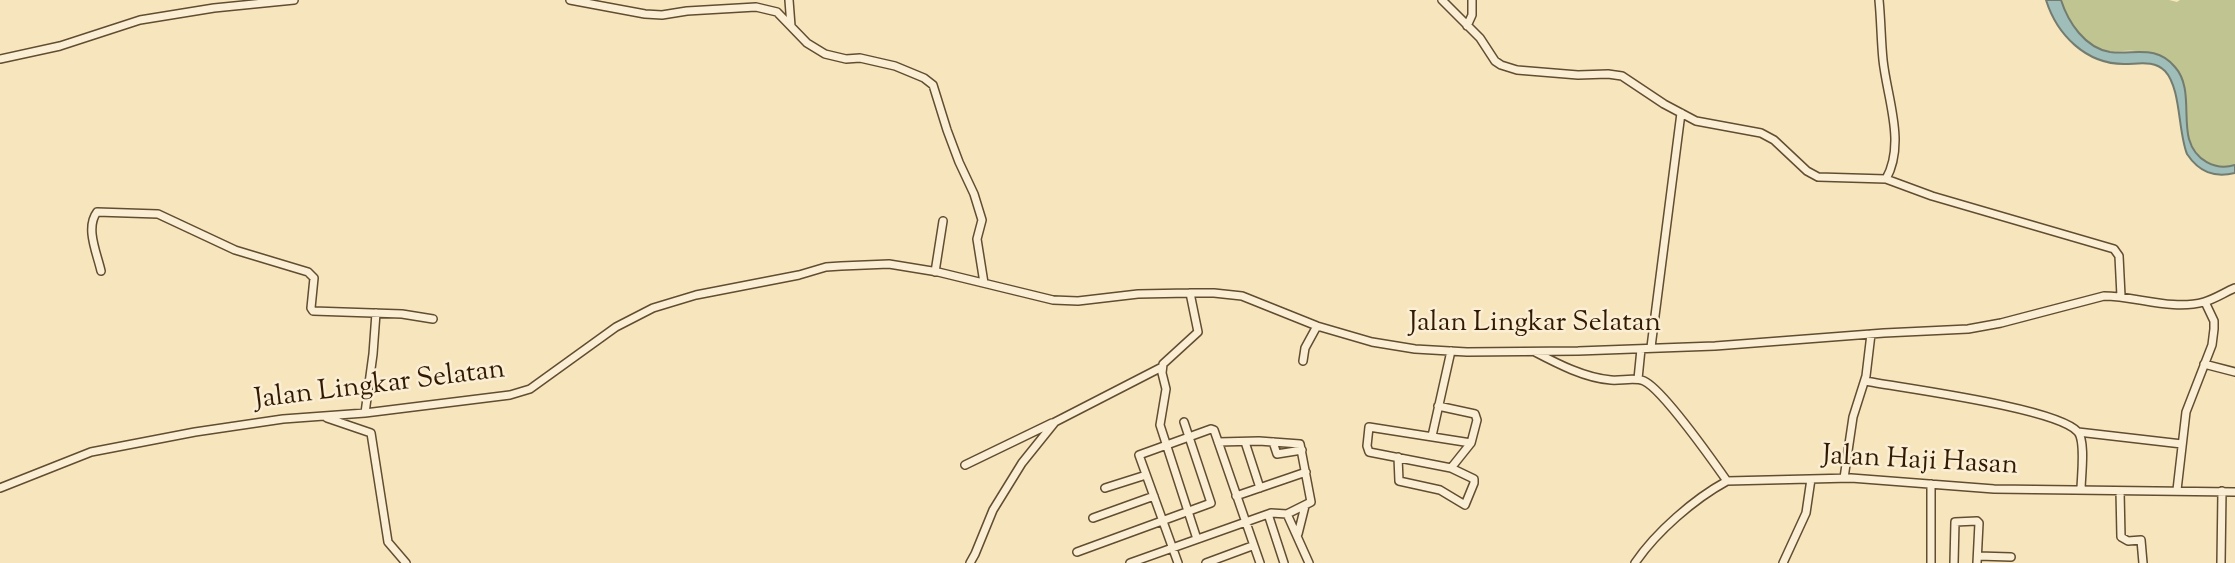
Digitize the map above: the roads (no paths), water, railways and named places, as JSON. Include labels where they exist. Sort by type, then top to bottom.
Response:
[{"type":"street","points":[[0,59],[60,46],[140,20],[215,8],[294,0]]},
{"type":"street","points":[[570,0],[662,15],[755,7],[777,12],[807,43],[825,54],[895,66],[925,78],[933,85],[949,136],[982,220],[977,239],[985,283]]},
{"type":"street","points":[[789,0],[792,27]]},
{"type":"street","points":[[1442,0],[1480,38],[1495,61],[1501,65],[1517,70],[1622,76],[1656,100],[1696,121],[1760,133],[1770,138],[1807,171],[1818,177],[1886,179],[1932,196],[2114,249],[2119,256],[2121,296]]},
{"type":"street","points":[[1467,26],[1472,15],[1472,0]]},
{"type":"street","points":[[1879,0],[1883,61],[1894,125],[1894,147],[1886,179]]},
{"type":"street","points":[[1651,347],[1681,113]]},
{"type":"street","points":[[101,271],[91,226],[97,212],[152,213],[235,250],[308,272],[314,278],[313,311],[402,314],[432,318]]},
{"type":"street","points":[[935,272],[943,221]]},
{"type":"street","name":"Jalan Lingkar Selatan","points":[[0,488],[91,452],[195,432],[283,419],[365,413],[510,395],[530,389],[616,327],[653,308],[696,295],[799,275],[826,267],[889,264],[1053,300],[1078,301],[1138,294],[1214,293],[1242,296],[1317,326],[1372,342],[1451,351],[1715,346],[1968,329],[2001,323],[2088,299],[2121,296],[2173,304],[2205,302],[2235,288]]},
{"type":"street","points":[[965,465],[1162,367],[1198,332],[1190,293]]},
{"type":"street","points":[[2177,490],[2186,412],[2212,345],[2214,321],[2205,302]]},
{"type":"street","points":[[365,413],[376,313]]},
{"type":"street","points":[[1303,361],[1305,348],[1317,326]]},
{"type":"street","points":[[1844,478],[1853,417],[1865,381],[1871,334]]},
{"type":"street","points":[[1638,379],[1641,349]]},
{"type":"street","points":[[1432,436],[1451,351]]},
{"type":"street","points":[[1535,351],[1592,377],[1613,380],[1641,379],[1654,387],[1727,481],[1714,487],[1684,511],[1644,550],[1635,563]]},
{"type":"street","points":[[2204,364],[2235,372]]},
{"type":"street","points":[[1162,367],[1166,389],[1160,425],[1197,540]]},
{"type":"street","points":[[1865,381],[2005,406],[2054,419],[2071,427],[2078,432],[2082,440],[2081,491]]},
{"type":"street","points":[[1438,406],[1475,414],[1477,420],[1471,443],[1451,468]]},
{"type":"street","points":[[321,416],[371,433],[388,542],[406,563]]},
{"type":"street","points":[[970,563],[993,510],[1022,463],[1055,422]]},
{"type":"street","points":[[1077,552],[1211,502],[1184,422]]},
{"type":"street","points":[[1398,457],[1399,481],[1440,490],[1465,505],[1474,479],[1451,468],[1398,457],[1369,453],[1368,428],[1471,443]]},
{"type":"street","points":[[1178,563],[1139,455],[1213,429],[1260,563]]},
{"type":"street","points":[[2078,432],[2182,444]]},
{"type":"street","points":[[1130,563],[1268,514],[1287,514],[1305,506],[1311,500],[1300,443],[1218,442]]},
{"type":"street","points":[[1245,442],[1259,488]]},
{"type":"street","points":[[1273,442],[1277,454],[1302,450]]},
{"type":"street","points":[[1236,496],[1306,472]]},
{"type":"street","points":[[1105,488],[1146,475]]},
{"type":"street","name":"Jalan Haji Hasan","points":[[1727,481],[1844,478],[1994,489],[2235,492]]},
{"type":"street","points":[[1783,563],[1806,513],[1811,479]]},
{"type":"street","points":[[1931,484],[1931,563]]},
{"type":"street","points":[[2120,491],[2122,537],[2128,541],[2141,540],[2143,563]]},
{"type":"street","points":[[2221,563],[2222,491]]},
{"type":"street","points":[[1093,518],[1154,496]]},
{"type":"street","points":[[1297,535],[1305,506]]},
{"type":"street","points":[[1268,514],[1284,563]]},
{"type":"street","points":[[1287,514],[1309,563]]},
{"type":"street","points":[[1954,563],[1955,522],[1979,523],[1978,560],[2011,557]]},
{"type":"street","points":[[1206,563],[1252,546]]},
{"type":"water","points":[[2046,0],[2061,0],[2079,33],[2101,50],[2152,53],[2168,60],[2184,83],[2187,130],[2196,153],[2213,165],[2235,165],[2235,173],[2220,175],[2208,172],[2187,154],[2177,99],[2165,71],[2151,64],[2110,63],[2086,53],[2065,36]]}]
